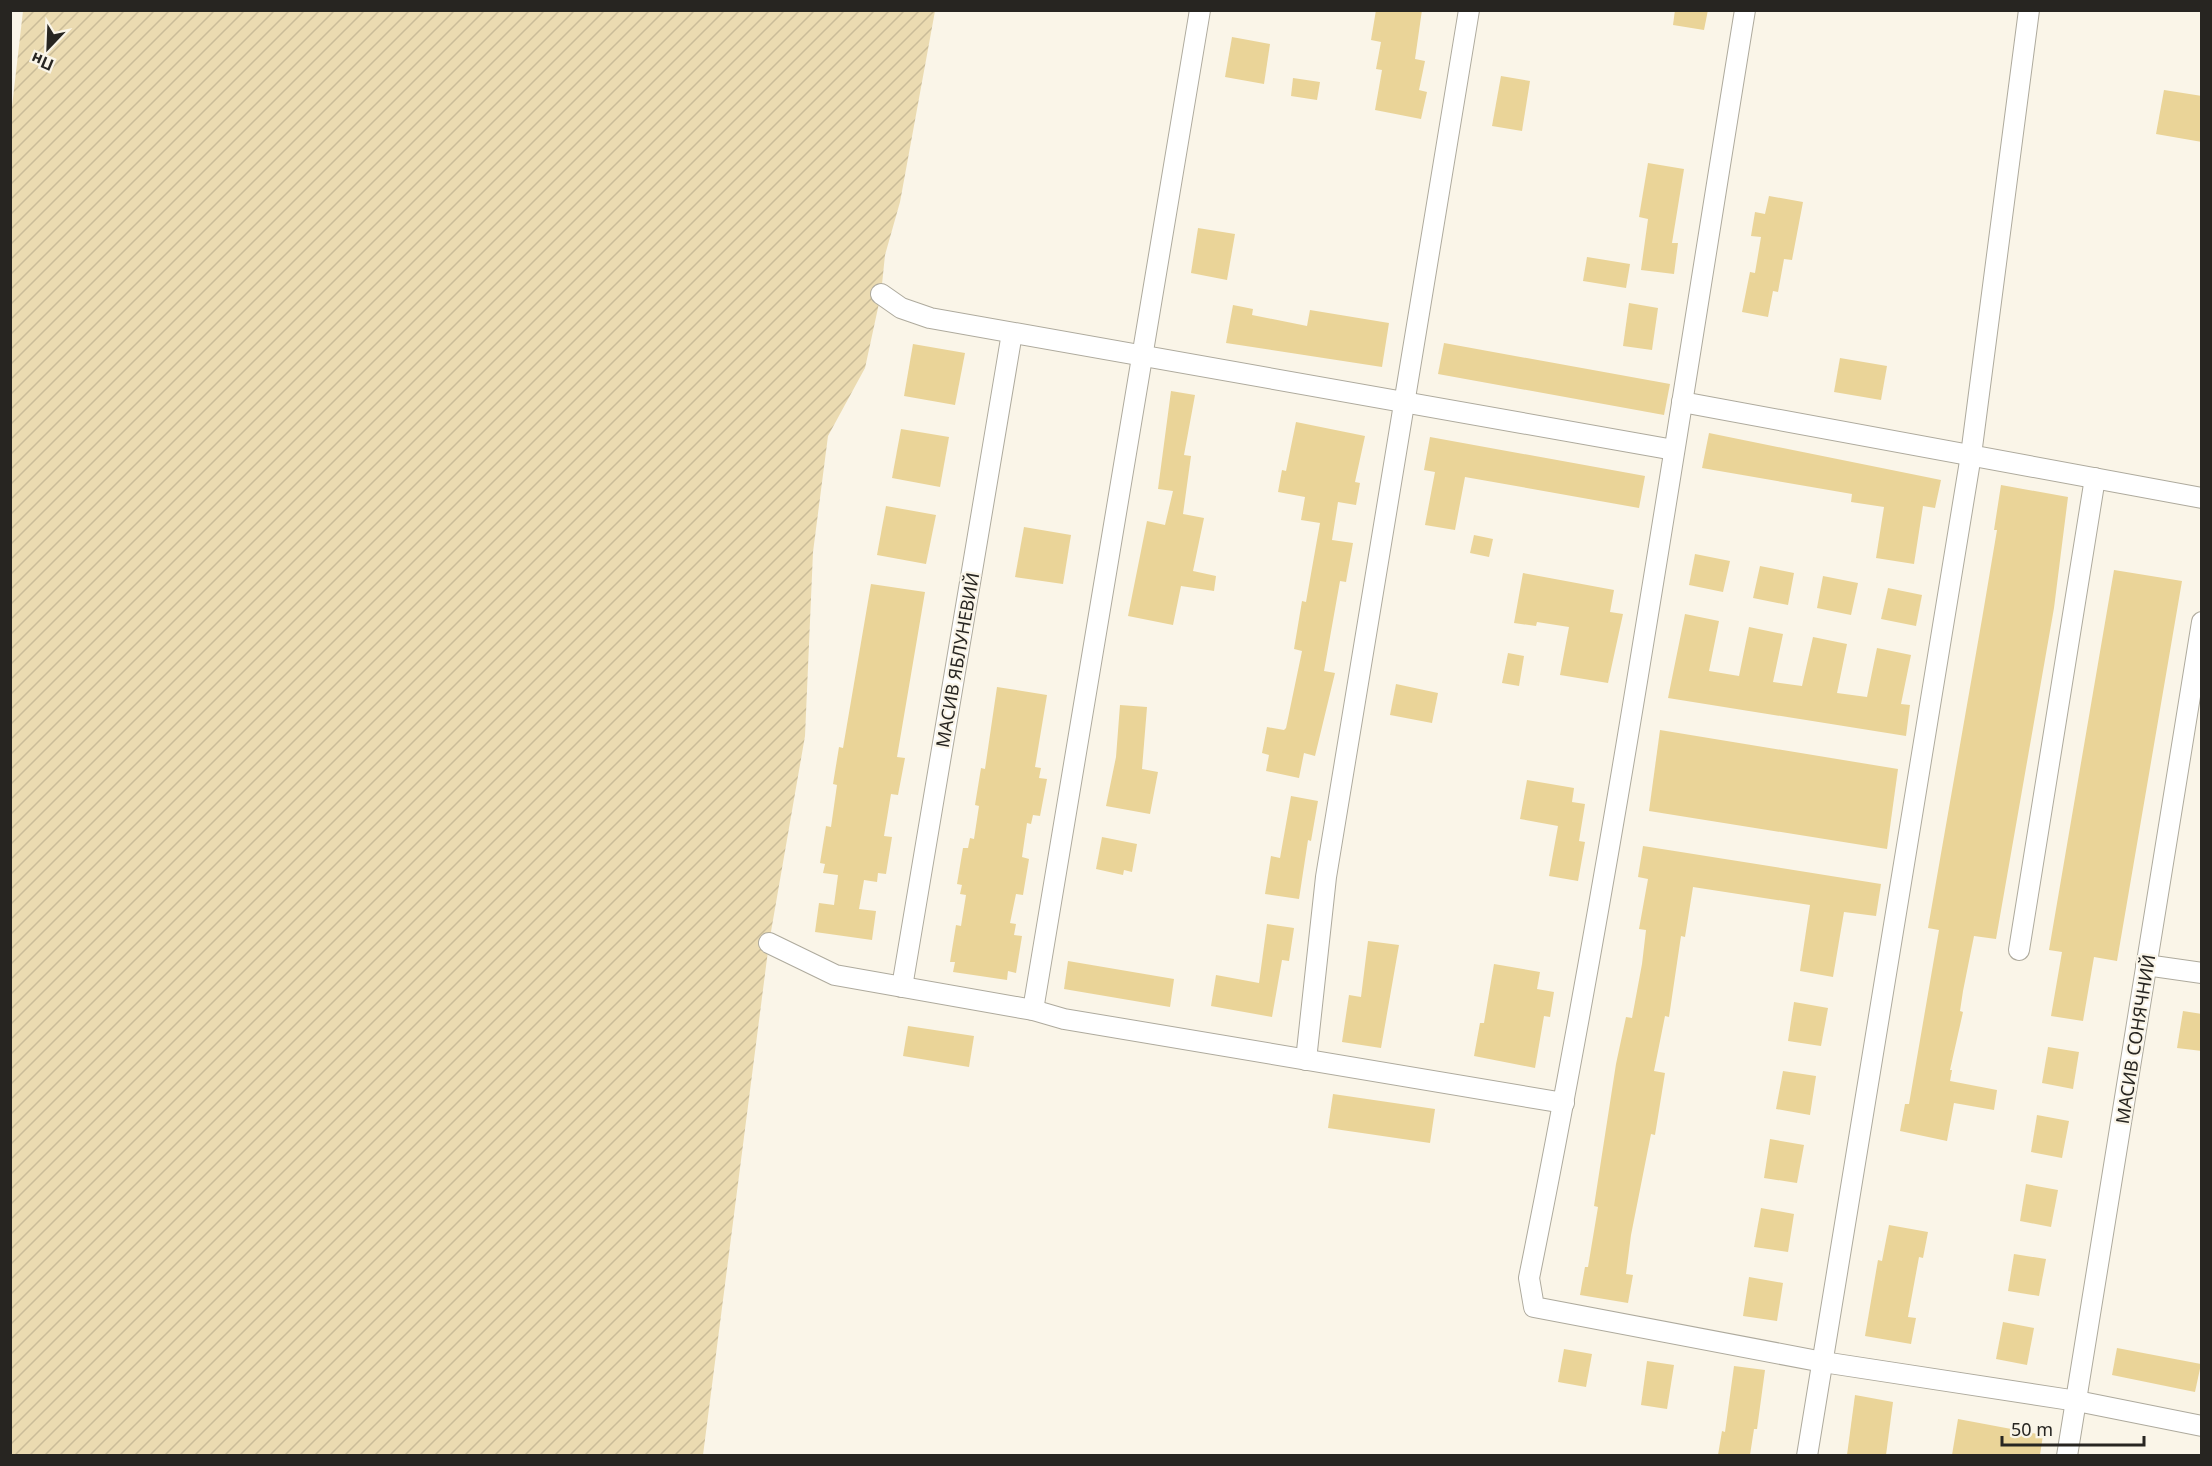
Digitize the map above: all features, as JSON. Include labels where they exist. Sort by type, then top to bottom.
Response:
[{"type":"street","points":[[1033,1010],[1200,10]]},
{"type":"street","points":[[1306,1060],[1326,877],[1469,10]]},
{"type":"street","points":[[1745,10],[1682,402],[1564,1103],[1529,1278],[1534,1307],[1823,1362],[2077,1401],[2202,1426]]},
{"type":"street","points":[[1809,1448],[1971,455],[2029,10]]},
{"type":"street","points":[[881,294],[901,308],[930,318],[1674,450]]},
{"type":"street","name":"МАСИВ ЯБЛУНЕВИЙ","points":[[902,987],[1012,333]]},
{"type":"street","points":[[1682,402],[2202,498]]},
{"type":"street","points":[[2019,950],[2095,478]]},
{"type":"street","name":"МАСИВ СОНЯЧНИЙ","points":[[2067,1455],[2202,622]]},
{"type":"street","points":[[769,943],[836,975],[1033,1010],[1064,1019],[1564,1103]]},
{"type":"street","points":[[2146,964],[2202,974]]},
{"type":"shaded area","points":[[23,11],[935,11],[900,202],[885,255],[881,294],[865,368],[828,436],[813,552],[805,736],[769,943],[703,1455],[11,1456],[10,124]]},
{"type":"building","points":[[1376,10],[1422,10],[1415,59],[1425,61],[1419,90],[1427,92],[1421,119],[1375,110],[1382,70],[1376,69],[1381,42],[1371,40]]},
{"type":"building","points":[[1675,10],[1708,10],[1704,30],[1673,25]]},
{"type":"building","points":[[1232,37],[1270,44],[1264,84],[1225,77]]},
{"type":"building","points":[[1501,76],[1530,81],[1522,131],[1492,126]]},
{"type":"building","points":[[1293,78],[1320,82],[1317,100],[1291,96]]},
{"type":"building","points":[[2164,90],[2202,96],[2202,142],[2156,134]]},
{"type":"building","points":[[1648,163],[1684,169],[1672,243],[1678,243],[1674,274],[1641,270],[1648,219],[1639,217]]},
{"type":"building","points":[[1769,196],[1803,202],[1792,260],[1784,259],[1778,292],[1773,291],[1768,317],[1742,312],[1750,272],[1755,273],[1761,237],[1751,236],[1755,212],[1765,214]]},
{"type":"building","points":[[1198,228],[1235,234],[1227,280],[1191,273]]},
{"type":"building","points":[[1587,257],[1630,264],[1626,288],[1583,281]]},
{"type":"building","points":[[1629,303],[1658,308],[1652,350],[1623,346]]},
{"type":"building","points":[[1233,305],[1253,309],[1252,315],[1307,326],[1310,310],[1389,323],[1382,367],[1226,343]]},
{"type":"building","points":[[1444,343],[1670,384],[1664,415],[1438,374]]},
{"type":"building","points":[[913,344],[965,353],[955,405],[904,396]]},
{"type":"building","points":[[1840,358],[1887,366],[1881,400],[1834,392]]},
{"type":"building","points":[[1171,391],[1195,395],[1184,455],[1191,456],[1183,514],[1204,518],[1193,571],[1216,576],[1214,591],[1181,586],[1173,625],[1128,616],[1147,521],[1165,525],[1173,491],[1158,489]]},
{"type":"building","points":[[1296,422],[1365,436],[1355,482],[1360,483],[1356,505],[1338,502],[1332,540],[1353,543],[1346,582],[1340,581],[1324,671],[1335,673],[1315,756],[1304,753],[1299,778],[1266,771],[1269,755],[1262,753],[1267,727],[1284,730],[1286,728],[1302,651],[1294,649],[1302,601],[1306,602],[1320,523],[1301,520],[1305,497],[1278,492],[1282,470],[1286,471]]},
{"type":"building","points":[[901,429],[949,437],[940,487],[892,478]]},
{"type":"building","points":[[1709,433],[1941,480],[1935,508],[1923,506],[1914,564],[1876,558],[1884,507],[1851,502],[1852,494],[1702,468]]},
{"type":"building","points":[[1430,437],[1645,476],[1639,508],[1465,477],[1455,530],[1425,525],[1435,472],[1424,470]]},
{"type":"building","points":[[2001,485],[2068,497],[2054,608],[1996,939],[1974,936],[1960,1011],[1963,1012],[1950,1070],[1952,1070],[1950,1081],[1997,1090],[1994,1110],[1954,1103],[1947,1141],[1900,1131],[1905,1104],[1909,1104],[1939,930],[1928,928],[1997,530],[1994,530]]},
{"type":"building","points":[[886,506],[936,515],[926,564],[877,555]]},
{"type":"building","points":[[1024,527],[1071,535],[1063,584],[1015,577]]},
{"type":"building","points":[[1474,535],[1493,539],[1489,557],[1470,553]]},
{"type":"building","points":[[1695,554],[1730,561],[1723,592],[1689,585]]},
{"type":"building","points":[[1760,566],[1794,573],[1788,605],[1753,598]]},
{"type":"building","points":[[2114,570],[2182,581],[2117,961],[2094,957],[2083,1021],[2051,1016],[2062,952],[2049,950]]},
{"type":"building","points":[[1523,573],[1614,590],[1610,612],[1623,614],[1608,683],[1560,675],[1569,627],[1537,622],[1536,626],[1514,623]]},
{"type":"building","points":[[1823,576],[1858,583],[1851,615],[1817,608]]},
{"type":"building","points":[[871,584],[925,592],[897,757],[905,758],[898,795],[891,794],[884,836],[892,837],[886,874],[878,873],[877,882],[864,880],[859,909],[876,911],[872,940],[815,932],[819,903],[834,905],[838,875],[823,873],[825,864],[820,863],[826,826],[831,827],[837,785],[833,784],[839,747],[843,748]]},
{"type":"building","points":[[1888,588],[1922,595],[1916,626],[1881,619]]},
{"type":"building","points":[[1685,614],[1719,621],[1709,671],[1739,676],[1749,627],[1783,634],[1773,682],[1802,686],[1813,637],[1847,644],[1837,693],[1867,697],[1877,648],[1911,655],[1901,704],[1910,705],[1906,736],[1668,698]]},
{"type":"building","points":[[1508,653],[1524,656],[1519,686],[1502,683]]},
{"type":"building","points":[[1396,684],[1438,693],[1432,723],[1390,715]]},
{"type":"building","points":[[997,687],[1047,695],[1035,767],[1041,768],[1039,778],[1047,779],[1040,816],[1033,815],[1031,824],[1027,823],[1022,857],[1029,859],[1023,895],[1016,894],[1010,923],[1016,924],[1014,935],[1022,936],[1016,973],[1008,971],[1007,980],[953,972],[955,962],[950,962],[956,925],[961,926],[966,895],[960,894],[962,885],[957,884],[963,848],[968,848],[970,838],[974,839],[979,806],[975,805],[981,768],[985,769]]},
{"type":"building","points":[[1120,705],[1147,707],[1142,769],[1158,772],[1150,814],[1106,806],[1116,757]]},
{"type":"building","points":[[1660,730],[1898,769],[1887,849],[1649,811]]},
{"type":"building","points":[[1527,780],[1574,788],[1572,802],[1585,804],[1579,841],[1585,842],[1578,881],[1549,876],[1558,826],[1520,819]]},
{"type":"building","points":[[1291,796],[1318,801],[1311,841],[1308,840],[1299,899],[1265,894],[1271,856],[1280,858]]},
{"type":"building","points":[[1102,837],[1137,844],[1132,872],[1124,870],[1123,875],[1096,869]]},
{"type":"building","points":[[1643,846],[1881,884],[1876,916],[1844,912],[1833,977],[1800,971],[1810,905],[1693,887],[1685,937],[1681,936],[1669,1017],[1665,1016],[1654,1071],[1665,1073],[1655,1135],[1651,1134],[1631,1235],[1626,1274],[1633,1275],[1628,1303],[1580,1295],[1585,1267],[1588,1267],[1598,1207],[1594,1206],[1616,1064],[1626,1017],[1632,1018],[1642,964],[1646,930],[1639,929],[1648,879],[1638,877]]},
{"type":"building","points":[[1267,924],[1294,928],[1289,961],[1282,960],[1272,1017],[1211,1006],[1216,975],[1259,983]]},
{"type":"building","points":[[1368,941],[1399,945],[1381,1048],[1342,1042],[1349,995],[1361,997]]},
{"type":"building","points":[[1068,961],[1174,979],[1170,1007],[1064,989]]},
{"type":"building","points":[[1494,964],[1540,972],[1537,989],[1554,992],[1550,1017],[1544,1016],[1535,1068],[1474,1056],[1480,1023],[1484,1023]]},
{"type":"building","points":[[1794,1002],[1828,1008],[1821,1046],[1788,1041]]},
{"type":"building","points":[[2183,1011],[2202,1014],[2202,1051],[2177,1048]]},
{"type":"building","points":[[908,1026],[974,1036],[969,1067],[903,1056]]},
{"type":"building","points":[[2048,1047],[2079,1052],[2073,1089],[2042,1083]]},
{"type":"building","points":[[1783,1071],[1816,1076],[1810,1115],[1776,1109]]},
{"type":"building","points":[[1333,1094],[1435,1109],[1430,1143],[1328,1128]]},
{"type":"building","points":[[2037,1115],[2069,1121],[2062,1158],[2031,1152]]},
{"type":"building","points":[[1770,1139],[1804,1145],[1797,1183],[1764,1178]]},
{"type":"building","points":[[2026,1184],[2058,1190],[2051,1227],[2020,1221]]},
{"type":"building","points":[[1761,1208],[1794,1214],[1788,1252],[1754,1247]]},
{"type":"building","points":[[1889,1225],[1928,1232],[1923,1258],[1919,1257],[1908,1317],[1916,1318],[1911,1344],[1865,1336],[1878,1260],[1882,1261]]},
{"type":"building","points":[[2014,1254],[2046,1259],[2039,1296],[2008,1291]]},
{"type":"building","points":[[1749,1277],[1783,1283],[1777,1321],[1743,1316]]},
{"type":"building","points":[[2003,1322],[2034,1328],[2027,1365],[1996,1359]]},
{"type":"building","points":[[2117,1348],[2201,1364],[2195,1392],[2112,1375]]},
{"type":"building","points":[[1564,1349],[1592,1354],[1586,1387],[1558,1382]]},
{"type":"building","points":[[1647,1361],[1674,1365],[1667,1409],[1641,1405]]},
{"type":"building","points":[[1734,1366],[1765,1370],[1757,1429],[1754,1429],[1750,1455],[1718,1455],[1722,1431],[1725,1432]]},
{"type":"building","points":[[1855,1395],[1893,1402],[1886,1455],[1847,1455]]},
{"type":"building","points":[[1958,1419],[2043,1435],[2040,1455],[1952,1455]]}]
